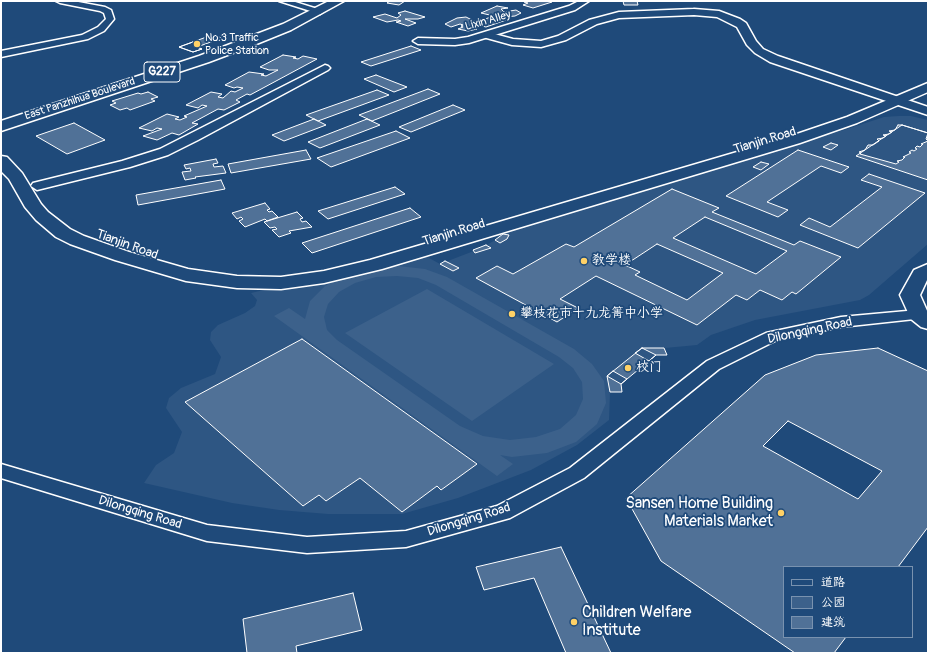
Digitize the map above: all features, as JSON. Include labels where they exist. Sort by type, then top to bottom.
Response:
[{"type":"main road","name":"East Panzhihua Boulevard","points":[[1,122],[26,112],[204,55],[338,1]]},
{"type":"main road","name":"East Panzhihua Boulevard","points":[[1,126],[33,114],[204,59],[280,30],[321,7]]},
{"type":"main road","name":"Tianjin Road","points":[[1,149],[15,157],[24,165],[49,203],[68,219],[99,236],[133,249],[189,265],[221,271],[264,274],[301,272],[369,259],[786,135],[892,99],[928,79]]},
{"type":"main road","points":[[1,161],[16,177],[34,207],[42,216],[63,232],[77,240],[122,256],[186,275],[237,282],[281,283],[324,277],[382,262],[794,140],[852,120],[892,99],[928,87]]},
{"type":"street","points":[[1,54],[85,36],[101,29],[110,19],[108,12],[102,9],[60,1]]},
{"type":"street","points":[[282,1],[321,7]]},
{"type":"street","name":"Lixin Alley","points":[[418,41],[455,42],[487,35],[572,8],[585,1]]},
{"type":"street","points":[[487,35],[512,42],[541,44],[562,38],[593,22],[619,15],[694,12],[719,14],[736,20],[742,25],[751,43],[759,51],[774,59],[928,112]]},
{"type":"street","points":[[37,186],[126,164],[164,152],[194,138],[325,68]]},
{"type":"street","points":[[923,319],[910,294],[921,274],[928,269]]},
{"type":"street","name":"Dilongqing Road","points":[[1,471],[208,533],[307,546],[406,539],[503,512],[577,473],[714,365],[772,336],[841,322],[923,319]]},
{"type":"shaded area","name":"攀枝花市十九龙箐中小学","points":[[911,116],[928,120],[928,244],[869,295],[860,300],[755,320],[711,335],[697,345],[665,348],[667,355],[655,355],[621,384],[622,392],[610,392],[609,420],[577,445],[531,470],[458,498],[402,514],[328,514],[279,510],[232,503],[144,483],[156,465],[174,453],[182,432],[166,408],[169,398],[181,388],[215,374],[221,357],[210,340],[211,332],[218,325],[245,313],[255,306],[257,300],[251,293],[264,290],[291,288],[420,253],[440,264],[479,249],[501,237],[514,224],[844,130],[884,117]]},
{"type":"green space","points":[[398,266],[425,269],[447,277],[574,349],[592,364],[604,381],[606,403],[597,424],[576,442],[547,453],[512,457],[500,455],[513,464],[497,476],[274,316],[289,308],[305,319],[310,301],[325,286],[346,275],[371,268]],"holes":[[[397,276],[418,278],[436,285],[559,357],[573,368],[582,382],[583,399],[576,415],[560,429],[536,437],[510,440],[483,436],[460,426],[337,340],[327,330],[324,317],[328,304],[339,292],[355,283],[376,277]]]},
{"type":"green space","points":[[427,289],[554,364],[472,421],[345,333]]},
{"type":"building","points":[[390,1],[405,1],[399,5],[387,3]]},
{"type":"building","points":[[623,1],[637,1],[638,5],[624,5]]},
{"type":"building","points":[[524,2],[552,2],[533,8],[523,5],[528,3]]},
{"type":"building","points":[[497,6],[508,8],[501,9],[504,12],[516,10],[521,13],[515,16],[504,17],[509,19],[486,27],[478,25],[481,26],[475,28],[477,29],[468,31],[458,29],[463,27],[461,26],[463,25],[460,24],[451,27],[445,24],[457,18],[466,17],[476,22],[494,16],[481,13]]},
{"type":"building","points":[[405,11],[425,17],[418,19],[405,19],[416,23],[408,26],[396,22],[401,21],[398,20],[387,22],[373,17],[385,14],[397,18],[401,15],[398,13]]},
{"type":"building","name":"No.3 Traffic Police Station","points":[[212,35],[222,38],[197,47],[202,49],[193,52],[179,47]]},
{"type":"building","points":[[193,42],[201,45],[197,47],[202,49],[193,52],[179,47]]},
{"type":"building","points":[[411,46],[421,50],[371,66],[361,62]]},
{"type":"building","points":[[283,55],[296,57],[293,58],[298,59],[303,56],[317,59],[250,95],[247,94],[236,100],[240,102],[224,110],[218,109],[192,123],[198,124],[179,135],[172,133],[157,140],[143,136],[162,129],[157,128],[152,131],[139,128],[167,114],[179,117],[175,119],[180,120],[187,117],[184,116],[207,106],[202,105],[198,108],[186,105],[211,92],[222,94],[218,97],[223,98],[231,91],[235,92],[243,88],[234,88],[225,85],[249,72],[264,74],[261,75],[266,76],[278,70],[269,70],[260,67]]},
{"type":"building","points":[[376,75],[407,87],[394,92],[364,79]]},
{"type":"building","points":[[428,89],[440,94],[372,121],[359,115]]},
{"type":"building","points":[[377,90],[389,95],[318,121],[306,115]]},
{"type":"building","points":[[148,92],[158,97],[151,99],[155,101],[130,110],[127,108],[120,110],[110,105],[116,103],[112,101],[138,93],[141,94]]},
{"type":"building","points":[[453,105],[465,110],[411,132],[399,127]]},
{"type":"building","points":[[314,119],[326,125],[284,141],[272,135]]},
{"type":"building","points":[[367,119],[380,125],[320,148],[308,142]]},
{"type":"building","points":[[74,123],[105,140],[67,154],[36,136]]},
{"type":"building","points":[[898,125],[928,133],[926,139],[928,141],[921,144],[923,144],[920,147],[917,146],[915,148],[917,149],[909,152],[911,153],[903,157],[905,157],[902,160],[897,161],[899,162],[896,164],[860,154],[861,153],[859,152],[865,150],[868,145],[873,145],[879,141],[877,139],[883,138],[886,136],[883,135],[892,132],[889,131],[895,130]]},
{"type":"building","points":[[902,125],[928,133],[928,180],[856,156]]},
{"type":"building","points":[[396,131],[410,138],[331,167],[317,158]]},
{"type":"building","points":[[831,143],[838,145],[831,150],[823,147]]},
{"type":"building","points":[[306,150],[311,159],[231,173],[228,164]]},
{"type":"building","points":[[798,150],[849,167],[841,173],[821,166],[767,202],[788,210],[778,217],[726,196]]},
{"type":"building","points":[[216,159],[218,163],[213,164],[214,167],[223,166],[226,173],[195,177],[196,178],[185,180],[182,172],[191,171],[190,168],[186,169],[184,165]]},
{"type":"building","points":[[761,162],[769,164],[761,170],[753,167]]},
{"type":"building","points":[[869,174],[925,193],[858,248],[800,225],[809,218],[830,227],[882,187],[861,180]]},
{"type":"building","points":[[221,180],[225,189],[138,205],[136,195]]},
{"type":"building","points":[[395,187],[405,194],[328,219],[318,211]]},
{"type":"building","name":"教学楼","points":[[672,189],[719,208],[712,212],[794,245],[800,241],[841,257],[796,294],[792,292],[782,300],[760,290],[747,300],[736,295],[697,325],[596,276],[560,299],[578,308],[557,322],[476,278],[497,266],[513,274],[566,244],[574,247]],"holes":[[[705,217],[787,251],[756,274],[673,238]],[[657,244],[723,273],[687,300],[635,275],[640,272],[625,265]]]},
{"type":"building","points":[[265,203],[270,209],[267,210],[269,212],[272,211],[278,217],[267,221],[265,219],[245,227],[239,221],[243,219],[241,217],[237,219],[232,213]]},
{"type":"building","points":[[410,208],[421,217],[312,253],[302,243]]},
{"type":"building","points":[[297,212],[303,218],[300,219],[302,222],[306,221],[312,227],[289,231],[291,233],[279,237],[272,230],[277,229],[275,227],[270,228],[264,222]]},
{"type":"building","points":[[503,234],[509,235],[507,239],[500,243],[495,240]]},
{"type":"building","points":[[486,245],[491,248],[475,253],[473,250]]},
{"type":"building","points":[[445,261],[459,268],[453,271],[440,264]]},
{"type":"building","points":[[302,339],[477,464],[441,490],[437,486],[402,512],[360,478],[326,501],[319,495],[303,506],[185,402]]},
{"type":"building","name":"校门","points":[[642,348],[656,355],[621,384],[607,376]]},
{"type":"building","points":[[642,348],[664,348],[667,355],[656,355],[649,361],[635,353]]},
{"type":"building","name":"Sansen Home Building Materials Market","points":[[878,348],[928,371],[928,527],[899,566],[783,566],[783,638],[845,638],[834,653],[795,653],[661,561],[626,498],[765,375],[816,355]],"holes":[[[788,421],[882,471],[858,499],[763,446]]]},
{"type":"building","points":[[613,371],[627,379],[621,384],[622,392],[610,392],[607,376]]},
{"type":"building","name":"Children Welfare Institute","points":[[561,547],[611,653],[566,653],[534,578],[484,590],[476,567]]},
{"type":"building","points":[[353,593],[362,630],[296,646],[297,653],[247,653],[243,619]]},
{"type":"place","name":"No.3 Traffic Police Station","points":[[197,44]]},
{"type":"place","name":"教学楼","points":[[584,261]]},
{"type":"place","name":"攀枝花市十九龙箐中小学","points":[[512,314]]},
{"type":"place","name":"校门","points":[[628,368]]},
{"type":"place","name":"Sansen Home Building Materials Market","points":[[781,513]]},
{"type":"place","name":"Children Welfare Institute","points":[[574,622]]}]
